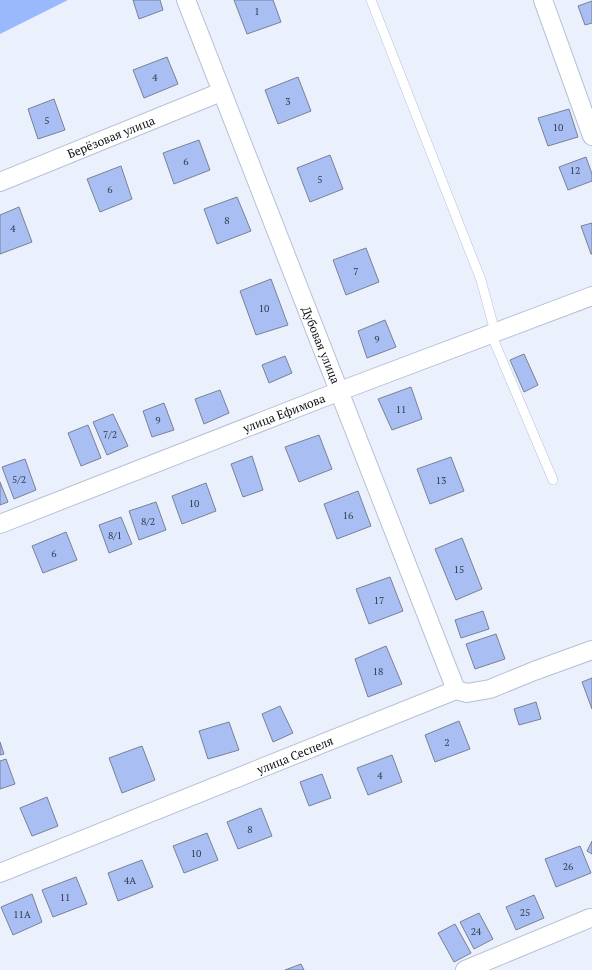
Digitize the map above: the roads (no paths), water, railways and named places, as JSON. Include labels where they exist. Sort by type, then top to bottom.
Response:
[{"type":"street","name":"Дубовая улица","points":[[186,0],[456,690]]},
{"type":"street","points":[[543,0],[592,136]]},
{"type":"street","name":"Берёзовая улица","points":[[0,182],[221,92]]},
{"type":"street","name":"улица Ефимова","points":[[0,524],[340,391],[592,296]]},
{"type":"street","name":"улица Сеспеля","points":[[0,873],[456,690],[467,693],[490,689],[592,650]]},
{"type":"street","points":[[465,970],[590,918]]},
{"type":"lane","points":[[371,0],[481,280],[493,333],[553,480]]}]
